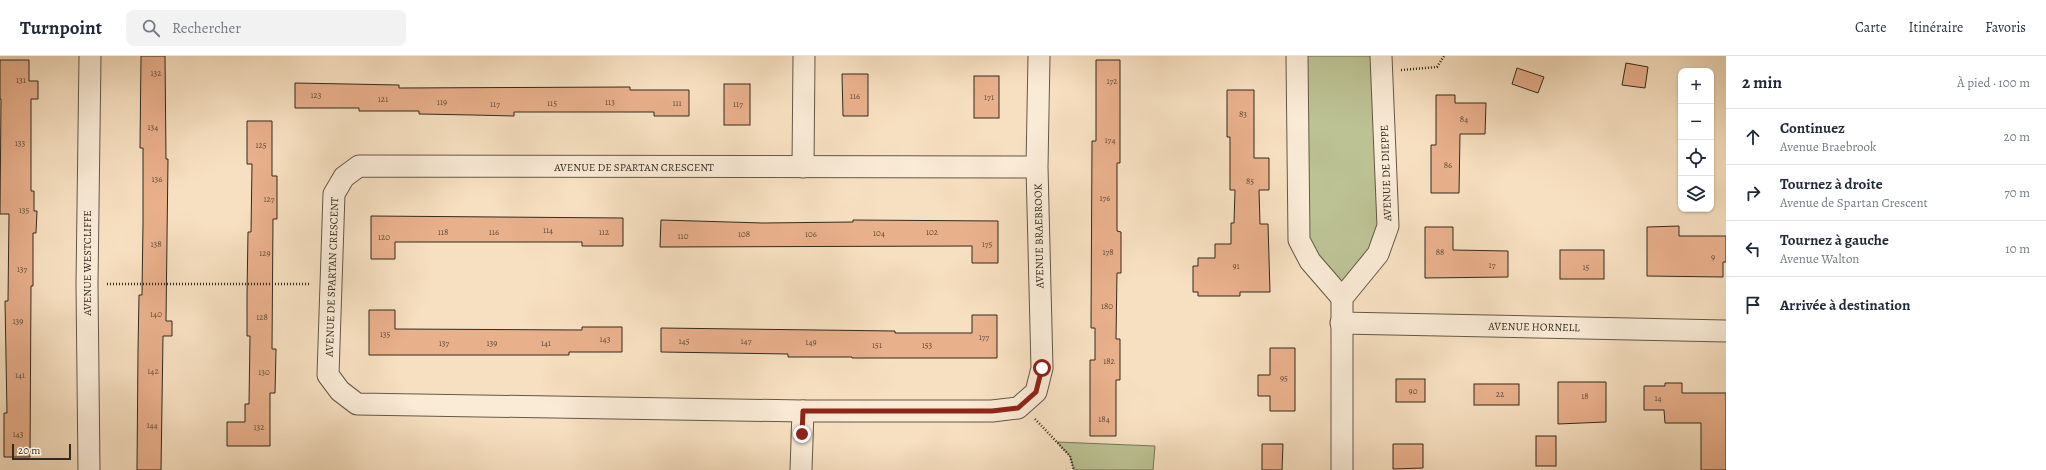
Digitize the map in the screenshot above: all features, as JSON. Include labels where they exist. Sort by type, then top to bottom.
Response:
[{"type":"street","name":"AVENUE WESTCLIFFE","points":[[89,470],[86,284],[90,56]]},
{"type":"street","points":[[803,167],[804,56]]},
{"type":"street","name":"AVENUE BRAEBROOK","points":[[1025,412],[1036,392],[1042,368],[1038,167],[1039,56]]},
{"type":"street","points":[[1296,56],[1299,240],[1310,260],[1342,298],[1342,470]]},
{"type":"street","name":"AVENUE DE DIEPPE","points":[[1342,298],[1378,254],[1388,226],[1381,64]]},
{"type":"street","name":"AVENUE DE SPARTAN CRESCENT","points":[[1025,412],[803,411],[357,404],[340,391],[328,375],[334,194],[344,176],[359,166],[1038,167]]},
{"type":"street","name":"AVENUE HORNELL","points":[[1342,323],[1726,331]]},
{"type":"street","points":[[801,470],[803,411]]},
{"type":"path","points":[[1381,64],[1437,67],[1444,56]]},
{"type":"path","points":[[107,284],[330,284]]},
{"type":"path","points":[[1025,412],[1070,456],[1074,470]]},
{"type":"green space","points":[[1297,56],[1381,56],[1388,226],[1342,298],[1310,261]]},
{"type":"green space","points":[[1057,442],[1155,446],[1153,470],[1074,470],[1070,456]]},
{"type":"building","points":[[141,56],[165,56],[166,159],[168,159],[166,321],[172,321],[172,336],[163,336],[161,470],[137,470],[139,295],[142,295],[143,222],[143,148],[140,148]]},
{"type":"building","points":[[0,60],[29,60],[29,81],[38,81],[38,99],[31,99],[31,191],[34,191],[34,211],[37,211],[36,233],[33,233],[33,286],[31,286],[30,457],[4,457],[4,413],[7,413],[5,301],[8,301],[9,214],[0,214]]},
{"type":"building","points":[[1096,60],[1120,60],[1120,163],[1117,163],[1117,231],[1121,232],[1121,273],[1117,273],[1116,339],[1120,339],[1120,380],[1116,380],[1116,436],[1090,436],[1090,360],[1095,360],[1095,328],[1091,328],[1092,141],[1096,141]]},
{"type":"building","points":[[1626,63],[1648,67],[1645,88],[1622,85]]},
{"type":"building","points":[[1517,68],[1544,77],[1538,93],[1512,84]]},
{"type":"building","points":[[842,74],[868,74],[868,116],[843,116]]},
{"type":"building","points":[[974,76],[999,76],[999,118],[974,118]]},
{"type":"building","points":[[295,83],[399,85],[399,88],[630,87],[630,90],[689,90],[689,116],[654,116],[654,112],[514,112],[514,116],[419,114],[419,111],[359,111],[359,108],[295,108]]},
{"type":"building","points":[[724,84],[750,84],[750,125],[724,125]]},
{"type":"building","points":[[1227,90],[1254,90],[1254,158],[1269,158],[1269,190],[1259,190],[1260,224],[1268,224],[1270,292],[1240,292],[1240,296],[1198,296],[1198,292],[1193,292],[1193,266],[1198,266],[1198,258],[1215,258],[1215,244],[1231,244],[1231,223],[1234,223],[1235,190],[1230,190],[1230,137],[1227,137]]},
{"type":"building","points":[[1436,95],[1455,95],[1455,103],[1486,103],[1485,134],[1460,134],[1459,193],[1431,193],[1431,145],[1436,145]]},
{"type":"building","points":[[247,121],[272,121],[272,176],[277,176],[277,219],[273,219],[272,349],[276,349],[275,393],[270,393],[270,446],[227,446],[227,422],[245,422],[245,404],[249,404],[250,336],[247,336],[247,295],[248,232],[251,232],[252,164],[247,164]]},
{"type":"building","points":[[371,216],[623,218],[623,246],[582,246],[582,242],[395,242],[395,259],[371,259]]},
{"type":"building","points":[[661,220],[763,223],[853,222],[853,220],[998,221],[998,263],[972,263],[972,246],[660,247]]},
{"type":"building","points":[[1679,226],[1679,236],[1726,236],[1726,262],[1723,262],[1723,277],[1647,276],[1647,227]]},
{"type":"building","points":[[1425,227],[1453,227],[1453,250],[1508,251],[1508,277],[1425,278]]},
{"type":"building","points":[[1560,250],[1604,250],[1604,279],[1560,279]]},
{"type":"building","points":[[369,310],[395,310],[395,329],[582,330],[582,327],[622,327],[622,352],[569,352],[569,355],[369,355]]},
{"type":"building","points":[[972,315],[997,315],[997,358],[788,357],[788,354],[661,352],[661,328],[895,331],[895,333],[972,333]]},
{"type":"building","points":[[1270,348],[1295,348],[1295,411],[1270,411],[1270,396],[1258,396],[1258,375],[1270,375]]},
{"type":"building","points":[[1396,379],[1425,379],[1425,402],[1396,402]]},
{"type":"building","points":[[1558,382],[1606,382],[1606,422],[1558,424]]},
{"type":"building","points":[[1665,383],[1682,383],[1682,393],[1726,393],[1726,470],[1701,470],[1701,423],[1665,423],[1664,410],[1644,410],[1644,386],[1665,386]]},
{"type":"building","points":[[1474,384],[1519,384],[1519,405],[1474,405]]},
{"type":"building","points":[[1536,436],[1556,436],[1556,466],[1536,466]]},
{"type":"building","points":[[1262,444],[1283,444],[1282,470],[1262,470]]},
{"type":"building","points":[[1393,444],[1423,444],[1423,468],[1393,469]]},
{"type":"route","points":[[802,434],[803,411],[992,411],[1018,408],[1036,392],[1042,368]]}]
